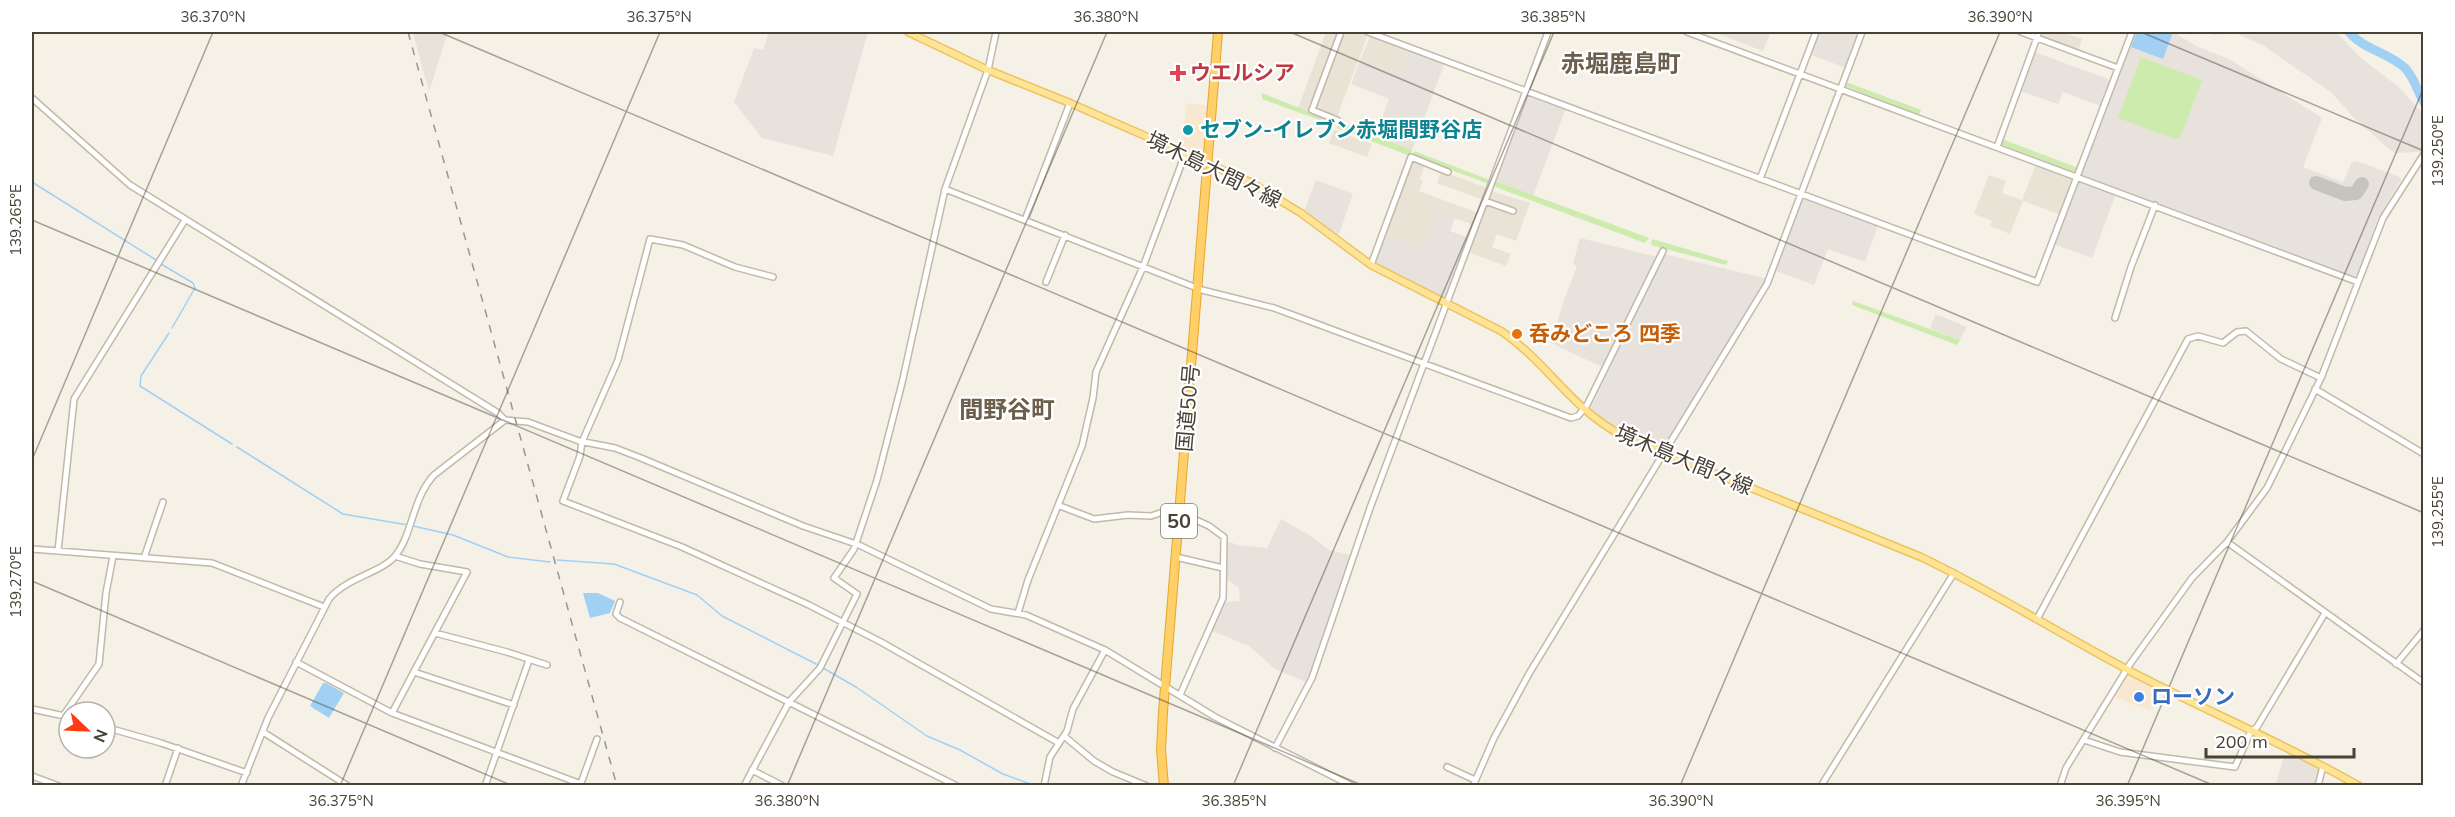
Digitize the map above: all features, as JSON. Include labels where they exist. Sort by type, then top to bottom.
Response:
[{"type":"highway","name":"国道50号","points":[[1164,786],[1162,736],[1165,686],[1218,32]]},
{"type":"main road","name":"境木島大間々線","points":[[908,32],[988,70],[1209,164],[1270,194],[1313,222],[1371,265],[1493,326],[1520,345],[1584,410],[1597,421],[1623,436],[1884,540],[1954,573],[2127,669],[2254,730],[2359,786]]},
{"type":"street","points":[[744,786],[789,702],[819,669],[857,594],[834,578],[856,543],[877,480],[945,189],[988,70],[996,32]]},
{"type":"street","points":[[1337,120],[1312,110],[1341,32]]},
{"type":"street","points":[[1369,32],[2037,282],[2132,32]]},
{"type":"street","points":[[1275,748],[1312,678],[1370,508],[1548,32]]},
{"type":"street","points":[[1688,32],[2358,282]]},
{"type":"street","points":[[1760,179],[1816,32]]},
{"type":"street","points":[[1448,767],[1474,783],[1494,738],[1530,672],[1770,278],[1862,32]]},
{"type":"street","points":[[2021,32],[2039,35],[2118,68]]},
{"type":"street","points":[[1997,147],[2039,35]]},
{"type":"street","points":[[32,98],[130,185],[506,420],[528,422],[582,442],[615,448],[803,526],[856,543],[975,603],[997,611],[1030,616],[1106,650],[1180,695],[1275,748],[1352,786]]},
{"type":"street","points":[[1025,220],[1070,103]]},
{"type":"street","points":[[1018,613],[1028,580],[1060,506],[1082,446],[1093,398],[1096,372],[1143,267],[1185,154]]},
{"type":"street","points":[[2060,786],[2065,770],[2127,669],[2192,578],[2227,542],[2267,488],[2321,378],[2383,218],[2424,154]]},
{"type":"street","points":[[1371,265],[1411,158],[1448,172]]},
{"type":"street","points":[[945,189],[1198,288],[1274,308],[1570,418],[1578,416],[1584,410],[1663,251]]},
{"type":"street","points":[[1485,201],[1513,211]]},
{"type":"street","points":[[2115,318],[2131,267],[2155,206]]},
{"type":"street","points":[[57,551],[74,399],[185,220]]},
{"type":"street","points":[[1046,282],[1065,235]]},
{"type":"street","points":[[773,277],[735,267],[673,242],[650,239],[618,360],[582,442],[580,456],[563,501],[682,547],[843,622],[1059,744]]},
{"type":"street","points":[[2037,619],[2188,339],[2198,336],[2223,343],[2237,332],[2246,331],[2281,359],[2321,378]]},
{"type":"street","points":[[2315,389],[2424,454]]},
{"type":"street","points":[[241,786],[296,662],[334,592],[395,556],[424,486],[434,475],[506,420]]},
{"type":"street","points":[[144,558],[163,502]]},
{"type":"street","points":[[1060,506],[1094,519],[1128,515],[1152,516],[1166,510],[1179,513],[1213,528],[1224,537],[1222,602],[1180,695]]},
{"type":"street","points":[[2227,542],[2424,683]]},
{"type":"street","points":[[32,549],[212,563],[324,607]]},
{"type":"street","points":[[77,700],[99,664],[106,593],[113,556]]},
{"type":"street","points":[[392,713],[467,572],[420,564],[395,556]]},
{"type":"street","points":[[1176,557],[1223,568]]},
{"type":"street","points":[[1821,786],[1954,573]]},
{"type":"street","points":[[620,602],[616,611],[617,616],[955,785]]},
{"type":"street","points":[[2084,740],[2120,752],[2233,768],[2238,764],[2250,733],[2254,730],[2325,613]]},
{"type":"street","points":[[2396,664],[2424,630]]},
{"type":"street","points":[[435,633],[547,665]]},
{"type":"street","points":[[1044,786],[1049,761],[1064,736],[1073,709],[1106,650]]},
{"type":"street","points":[[485,786],[530,660]]},
{"type":"street","points":[[296,662],[392,713],[580,785],[597,739]]},
{"type":"street","points":[[414,672],[514,705]]},
{"type":"street","points":[[32,709],[57,715]]},
{"type":"street","points":[[117,730],[247,772]]},
{"type":"street","points":[[263,732],[348,786]]},
{"type":"street","points":[[1064,736],[1094,761],[1113,772],[1147,786]]},
{"type":"street","points":[[165,786],[178,748]]},
{"type":"street","points":[[2318,786],[2323,766]]},
{"type":"street","points":[[752,770],[783,786]]},
{"type":"street","points":[[32,776],[59,786]]},
{"type":"shaded area","points":[[413,32],[448,32],[429,92],[416,44]]},
{"type":"shaded area","points":[[769,32],[868,32],[833,156],[762,138],[734,102],[754,48],[763,50]]},
{"type":"shaded area","points":[[1326,32],[1367,33],[1335,122],[1298,108]]},
{"type":"shaded area","points":[[1713,32],[1771,32],[1763,51]]},
{"type":"shaded area","points":[[1818,32],[1859,32],[1846,68],[1809,54]]},
{"type":"shaded area","points":[[2041,32],[2062,32],[2082,39],[2078,51],[2040,37]]},
{"type":"shaded area","points":[[2135,32],[2173,32],[2198,47],[2229,59],[2322,118],[2303,167],[2343,182],[2352,162],[2357,161],[2400,177],[2401,180],[2377,220],[2357,275],[2353,276],[2081,175]]},
{"type":"shaded area","points":[[2200,32],[2229,32],[2215,35]]},
{"type":"shaded area","points":[[2229,32],[2336,32],[2361,58],[2400,88],[2423,114],[2423,148],[2420,152],[2394,153],[2354,118],[2332,93],[2264,46]]},
{"type":"shaded area","points":[[1371,34],[1409,49],[1399,74],[1361,58]]},
{"type":"shaded area","points":[[1409,49],[1445,62],[1412,150],[1376,136],[1389,99],[1351,84],[1361,58],[1399,74]]},
{"type":"shaded area","points":[[2035,52],[2110,80],[2101,106],[2063,92],[2058,104],[2020,91]]},
{"type":"shaded area","points":[[1528,94],[1566,108],[1533,196],[1495,181]]},
{"type":"shaded area","points":[[1187,103],[1210,106],[1204,156],[1181,148]]},
{"type":"shaded area","points":[[1334,130],[1372,144],[1367,157],[1329,143]]},
{"type":"shaded area","points":[[1414,160],[1425,165],[1419,191],[1478,213],[1474,225],[1436,212],[1422,249],[1385,235]]},
{"type":"shaded area","points":[[2036,164],[2074,178],[2061,215],[2023,201],[2010,234],[1990,226],[1992,221],[1974,214],[1989,175],[2006,181],[2002,193],[2022,200]]},
{"type":"shaded area","points":[[1441,171],[1487,188],[1483,200],[1437,183]]},
{"type":"shaded area","points":[[1316,180],[1353,194],[1338,236],[1304,211]]},
{"type":"shaded area","points":[[2078,180],[2116,194],[2092,258],[2053,244]]},
{"type":"shaded area","points":[[1491,191],[1530,203],[1516,241],[1497,234],[1492,247],[1511,254],[1506,266],[1468,252]]},
{"type":"shaded area","points":[[1803,196],[1878,225],[1865,262],[1828,249],[1814,285],[1776,271]]},
{"type":"shaded area","points":[[1436,211],[1455,218],[1450,231],[1469,238],[1447,297],[1444,298],[1400,278],[1374,262],[1385,235],[1422,249]]},
{"type":"shaded area","points":[[1580,238],[1657,257],[1602,367],[1551,343],[1577,266],[1573,264]]},
{"type":"shaded area","points":[[1664,254],[1768,279],[1663,450],[1614,428],[1590,410]]},
{"type":"shaded area","points":[[1936,314],[1967,327],[1960,340],[1930,328]]},
{"type":"shaded area","points":[[1281,519],[1329,550],[1350,555],[1308,683],[1275,669],[1249,646],[1210,630],[1224,602],[1240,601],[1239,588],[1226,579],[1225,541],[1267,548]]},
{"type":"shaded area","points":[[2128,675],[2161,690],[2151,711],[2114,697]]},
{"type":"shaded area","points":[[2290,752],[2319,767],[2316,785],[2275,786],[2284,757],[2288,757]]},
{"type":"green space","points":[[2141,57],[2202,80],[2181,136],[2175,139],[2118,118]]},
{"type":"green space","points":[[1846,82],[1921,110],[1919,115],[1845,86]]},
{"type":"green space","points":[[1262,93],[1335,122],[1333,125],[1262,99]]},
{"type":"green space","points":[[1339,122],[1412,150],[1410,156],[1337,128]]},
{"type":"green space","points":[[2002,139],[2078,168],[2076,173],[2000,144]]},
{"type":"green space","points":[[1414,151],[1490,180],[1489,184],[1413,156]]},
{"type":"green space","points":[[1495,181],[1649,238],[1645,243],[1493,186]]},
{"type":"green space","points":[[1652,239],[1728,261],[1726,265],[1651,245]]},
{"type":"green space","points":[[1853,301],[1960,340],[1957,345],[1852,305]]},
{"type":"water","points":[[2137,32],[2173,32],[2163,59],[2131,47]]},
{"type":"water","points":[[583,593],[598,593],[615,601],[610,613],[590,618]]},
{"type":"water","points":[[323,683],[344,693],[329,718],[310,706]]},
{"type":"waterway","points":[[2349,32],[2362,43],[2405,68],[2424,102]]},
{"type":"waterway","points":[[32,182],[156,260]]},
{"type":"waterway","points":[[161,264],[193,283],[195,288],[172,328]]},
{"type":"waterway","points":[[169,333],[141,376],[140,386],[232,444]]},
{"type":"waterway","points":[[237,447],[343,514],[408,525]]},
{"type":"waterway","points":[[413,526],[453,535],[508,557],[550,562]]},
{"type":"waterway","points":[[557,560],[614,564],[697,595],[722,616],[818,665]]},
{"type":"waterway","points":[[823,668],[856,687],[927,736],[960,750],[1003,774],[1036,786]]},
{"type":"taxiway","points":[[2316,183],[2345,194],[2356,193],[2362,184]]},
{"type":"railway","points":[[408,32],[617,786]]},
{"type":"place","name":"ウエルシア","points":[[1178,73]]},
{"type":"place","name":"セブン-イレブン赤堀間野谷店","points":[[1188,130]]},
{"type":"place","name":"呑みどころ 四季","points":[[1517,334]]},
{"type":"place","name":"ローソン","points":[[2139,697]]},
{"type":"district","name":"赤堀鹿島町","points":[[1621,64]]},
{"type":"district","name":"間野谷町","points":[[1007,410]]}]
